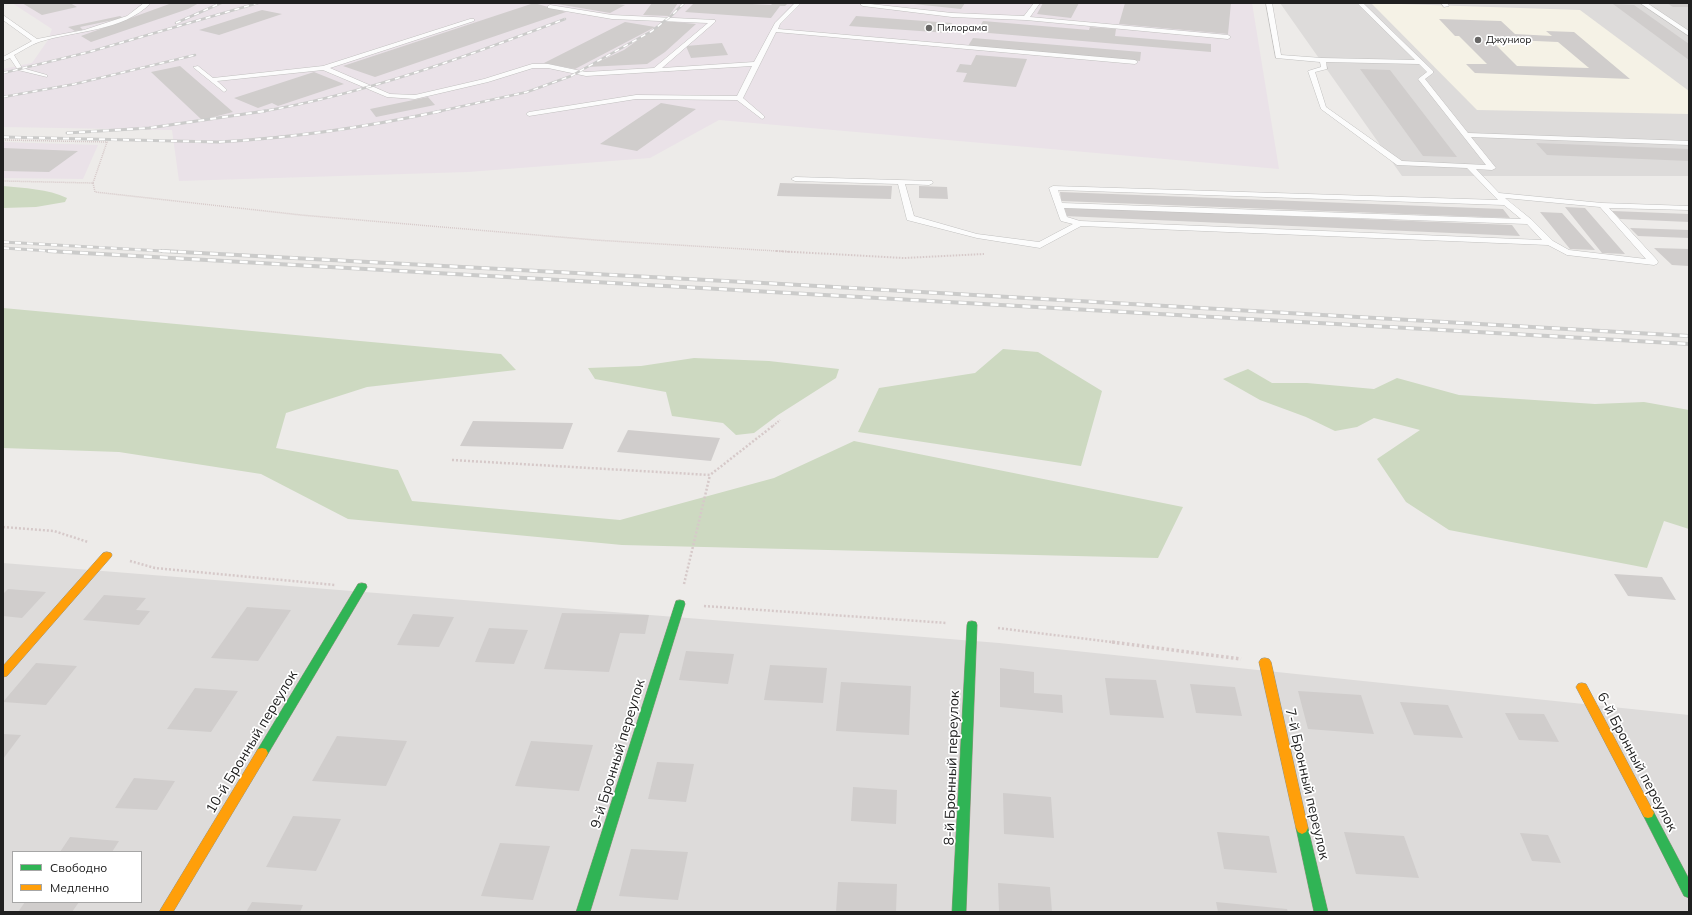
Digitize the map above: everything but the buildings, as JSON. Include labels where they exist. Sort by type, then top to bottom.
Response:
[{"type":"street","points":[[3,673],[107,555]]},
{"type":"street","name":"10-й Бронный переулок","points":[[166,912],[362,587]]},
{"type":"street","name":"9-й Бронный переулок","points":[[583,912],[680,604]]},
{"type":"street","name":"8-й Бронный переулок","points":[[960,912],[972,625]]},
{"type":"street","name":"7-й Бронный переулок","points":[[1265,662],[1322,912]]},
{"type":"street","name":"6-й Бронный переулок","points":[[1582,687],[1689,892]]},
{"type":"lane","points":[[3,58],[11,56],[36,41],[85,31],[129,17],[148,3]]},
{"type":"lane","points":[[739,98],[778,23],[798,3]]},
{"type":"lane","points":[[1026,18],[1037,3]]},
{"type":"lane","points":[[1269,3],[1278,57],[1322,60],[1421,62]]},
{"type":"lane","points":[[1322,60],[1326,68],[1311,71],[1323,108],[1400,163],[1492,168],[1421,79],[1431,72],[1360,3]]},
{"type":"lane","points":[[1643,3],[1689,34]]},
{"type":"lane","points":[[863,4],[952,15],[1026,18],[1228,37]]},
{"type":"lane","points":[[550,6],[612,17],[713,20],[656,70]]},
{"type":"lane","points":[[3,17],[36,41]]},
{"type":"lane","points":[[212,80],[324,68],[472,20]]},
{"type":"lane","points":[[775,30],[1135,62]]},
{"type":"lane","points":[[11,56],[20,69],[45,76]]},
{"type":"lane","points":[[324,68],[389,96],[415,97],[486,81],[532,66],[548,66],[586,74],[757,64]]},
{"type":"lane","points":[[196,67],[224,90]]},
{"type":"lane","points":[[529,114],[636,96],[739,98],[762,117]]},
{"type":"lane","points":[[1466,135],[1689,143]]},
{"type":"lane","points":[[1469,166],[1506,204],[1529,222],[1550,243],[1567,252],[1654,262],[1602,205]]},
{"type":"lane","points":[[795,179],[929,183]]},
{"type":"lane","points":[[901,182],[910,218],[976,236],[1040,245],[1080,223]]},
{"type":"lane","points":[[1506,204],[1053,188],[1064,219],[1080,223],[1550,243]]},
{"type":"lane","points":[[1497,195],[1602,205],[1689,208]]},
{"type":"lane","points":[[1058,205],[1529,222]]},
{"type":"path","points":[[3,140],[107,142],[93,183],[96,192],[285,213],[595,240],[904,258],[988,253]]},
{"type":"path","points":[[3,181],[93,183]]},
{"type":"path","points":[[780,420],[710,475],[680,604],[972,625],[1265,662]]},
{"type":"path","points":[[452,460],[710,475]]},
{"type":"path","points":[[3,527],[54,531],[91,543],[107,555],[155,568],[362,587]]},
{"type":"shaded area","points":[[12,3],[1252,3],[1279,169],[719,120],[650,158],[468,172],[179,181],[172,130],[3,127],[3,69],[32,63],[48,40],[52,29]]},
{"type":"shaded area","points":[[1280,3],[1689,3],[1689,176],[1402,176]]},
{"type":"shaded area","points":[[1371,3],[1580,10],[1689,91],[1689,114],[1477,110]]},
{"type":"shaded area","points":[[3,142],[98,145],[83,179],[3,178]]},
{"type":"shaded area","points":[[3,563],[999,643],[1689,715],[1689,912],[3,912]]},
{"type":"green space","points":[[3,186],[44,191],[67,198],[65,202],[36,207],[3,208]]},
{"type":"green space","points":[[3,308],[501,354],[516,370],[367,387],[286,413],[276,448],[398,470],[412,501],[620,520],[774,478],[854,441],[1183,507],[1158,558],[622,545],[348,519],[261,474],[119,452],[3,448]]},
{"type":"green space","points":[[1003,349],[1038,352],[1102,391],[1081,466],[858,432],[879,388],[975,373]]},
{"type":"green space","points":[[694,358],[769,361],[839,369],[836,378],[778,415],[754,433],[736,435],[723,423],[672,416],[666,392],[595,379],[588,368],[641,366]]},
{"type":"green space","points":[[1248,369],[1272,383],[1307,383],[1374,389],[1397,378],[1459,395],[1595,404],[1644,402],[1689,410],[1689,529],[1664,521],[1647,568],[1449,530],[1406,502],[1377,459],[1420,430],[1374,418],[1357,427],[1335,431],[1306,417],[1260,400],[1223,379]]},
{"type":"railway","points":[[176,23],[221,3]]},
{"type":"railway","points":[[3,73],[89,52],[258,3]]},
{"type":"railway","points":[[437,112],[527,92],[571,76],[652,31],[684,3]]},
{"type":"railway","points":[[261,112],[376,85],[490,47],[565,19]]},
{"type":"railway","points":[[3,97],[75,84],[195,55]]},
{"type":"railway","points":[[437,112],[441,111]]},
{"type":"railway","points":[[67,133],[149,128],[261,112]]},
{"type":"railway","points":[[3,137],[218,142],[274,138],[330,131],[437,112]]},
{"type":"railway","points":[[3,242],[167,251]]},
{"type":"railway","points":[[3,248],[66,252]]},
{"type":"railway","points":[[48,251],[1689,344]]},
{"type":"railway","points":[[162,251],[167,251]]},
{"type":"railway","points":[[167,251],[782,284],[1689,336]]},
{"type":"railway","points":[[167,251],[180,252]]},
{"type":"traffic: fast","points":[[262,753],[362,587]]},
{"type":"traffic: fast","points":[[583,912],[680,604]]},
{"type":"traffic: fast","points":[[959,912],[972,625]]},
{"type":"traffic: fast","points":[[1648,813],[1689,892]]},
{"type":"traffic: fast","points":[[1302,828],[1321,912]]},
{"type":"traffic: slow","points":[[3,673],[107,555]]},
{"type":"traffic: slow","points":[[1265,662],[1302,828]]},
{"type":"traffic: slow","points":[[1582,687],[1648,813]]},
{"type":"traffic: slow","points":[[166,912],[262,753]]},
{"type":"place","name":"Пилорама","points":[[929,28]]},
{"type":"place","name":"Джуниор","points":[[1478,40]]}]
